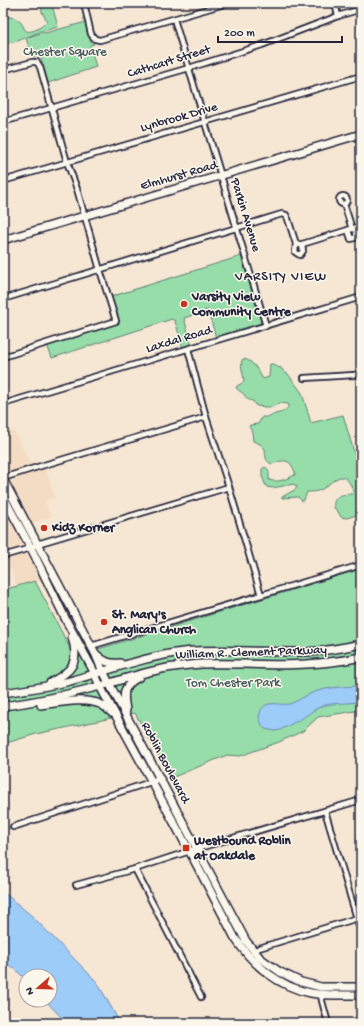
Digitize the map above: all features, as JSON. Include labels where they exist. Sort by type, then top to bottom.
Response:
[{"type":"main road","name":"Elmhurst Road","points":[[3,240],[361,134]]},
{"type":"main road","name":"Roblin Boulevard","points":[[3,479],[67,622],[100,686],[152,782],[246,941],[260,958],[280,972],[301,982],[321,991],[361,995]]},
{"type":"main road","name":"Roblin Boulevard","points":[[3,496],[34,546],[95,653],[109,683],[160,780],[235,938],[252,960],[268,973],[286,984],[305,992],[361,987]]},
{"type":"main road","points":[[41,687],[67,672],[73,664],[75,658],[75,647],[67,622]]},
{"type":"main road","name":"William R. Clement Parkway","points":[[3,693],[66,682],[132,662],[184,652],[217,650],[307,652],[361,644]]},
{"type":"main road","points":[[95,653],[101,659],[112,664],[132,662]]},
{"type":"main road","name":"William R. Clement Parkway","points":[[3,706],[48,699],[100,686],[150,671],[174,666],[221,663],[329,663],[361,657]]},
{"type":"main road","points":[[127,716],[124,697],[126,686],[150,671]]},
{"type":"main road","points":[[21,704],[33,706],[74,701],[90,701],[101,704],[117,718]]},
{"type":"street","points":[[84,3],[91,34],[94,39],[100,40],[228,3]]},
{"type":"street","points":[[335,3],[338,16]]},
{"type":"street","name":"Cathcart Street","points":[[3,122],[262,46],[338,16],[361,9]]},
{"type":"street","name":"Parkin Avenue","points":[[174,19],[266,326]]},
{"type":"street","points":[[3,70],[32,62],[37,62],[40,67],[67,162],[77,189],[116,321],[3,357]]},
{"type":"street","name":"Lynbrook Drive","points":[[3,181],[361,76]]},
{"type":"street","points":[[344,204],[352,229]]},
{"type":"street","points":[[3,299],[282,214],[286,215],[288,218],[296,244],[296,252],[298,254],[303,251],[302,244]]},
{"type":"street","points":[[296,244],[302,244],[361,226]]},
{"type":"street","name":"Laxdal Road","points":[[3,404],[361,297]]},
{"type":"street","points":[[188,349],[206,416],[261,595]]},
{"type":"street","points":[[304,378],[354,375],[361,373]]},
{"type":"street","points":[[3,479],[44,465],[206,416]]},
{"type":"street","points":[[3,556],[229,487]]},
{"type":"street","points":[[91,646],[361,565]]},
{"type":"street","points":[[13,827],[160,780]]},
{"type":"street","points":[[76,885],[135,869],[361,800]]},
{"type":"street","points":[[325,811],[359,918],[361,932]]},
{"type":"street","points":[[135,869],[201,997]]},
{"type":"street","points":[[254,952],[259,948],[359,918]]},
{"type":"street","points":[[321,991],[328,1023]]},
{"type":"shaded area","points":[[3,417],[10,431],[14,431],[33,468],[44,465],[55,498],[45,501],[51,517],[29,524],[3,475]]},
{"type":"shaded area","points":[[3,498],[29,548],[3,555]]},
{"type":"shaded area","points":[[30,549],[45,580],[17,588],[6,556]]},
{"type":"green space","points":[[41,3],[51,3],[58,27],[41,31],[18,41],[3,44],[3,18],[15,18],[22,24],[26,31],[34,30],[47,21],[42,12]]},
{"type":"green space","points":[[119,3],[138,3],[124,9],[121,8]]},
{"type":"green space","name":"Chester Square","points":[[86,22],[90,41],[94,44],[90,45],[96,67],[48,83],[40,55],[32,57],[26,38],[43,32],[45,33]]},
{"type":"green space","name":"Varsity View Community Centre","points":[[241,256],[261,321],[259,326],[216,338],[208,310],[184,318],[192,346],[183,348],[175,321],[172,319],[52,358],[47,345],[118,321],[110,297]]},
{"type":"green space","points":[[244,359],[253,364],[263,379],[269,377],[270,364],[273,364],[279,368],[280,367],[285,373],[288,374],[302,393],[311,423],[343,415],[361,476],[361,509],[356,515],[347,518],[341,517],[334,508],[336,498],[346,494],[353,494],[354,491],[347,480],[342,477],[335,479],[323,489],[315,492],[307,492],[304,500],[302,501],[298,497],[282,498],[296,489],[297,487],[294,484],[272,488],[267,487],[262,476],[262,469],[265,467],[267,468],[269,474],[269,480],[273,481],[289,478],[295,475],[295,471],[290,463],[286,461],[280,461],[272,464],[269,463],[266,458],[265,449],[260,444],[253,441],[252,432],[249,426],[258,424],[262,417],[283,412],[289,405],[280,403],[272,407],[257,406],[236,388],[244,382],[241,365],[242,360]]},
{"type":"green space","name":"Tom Chester Park","points":[[361,569],[361,710],[318,717],[303,731],[279,742],[240,756],[227,755],[171,778],[135,713],[36,734],[3,744],[3,590],[35,581],[70,648],[72,657]]},
{"type":"water","points":[[361,686],[361,702],[325,705],[280,730],[275,731],[265,729],[259,717],[261,711],[267,705],[289,704],[312,693],[323,690]]},
{"type":"water","points":[[3,892],[33,917],[97,982],[120,1023],[64,1023],[61,1017],[53,1008],[58,1008],[58,968],[18,968],[18,972],[3,963]]},
{"type":"place","name":"Varsity View Community Centre","points":[[184,304]]},
{"type":"place","name":"Kidz Korner","points":[[44,528]]},
{"type":"place","name":"St. Mary's Anglican Church","points":[[104,622]]},
{"type":"place","name":"Westbound Roblin at Oakdale","points":[[186,848]]},
{"type":"district","name":"VARSITY VIEW","points":[[281,277]]}]
